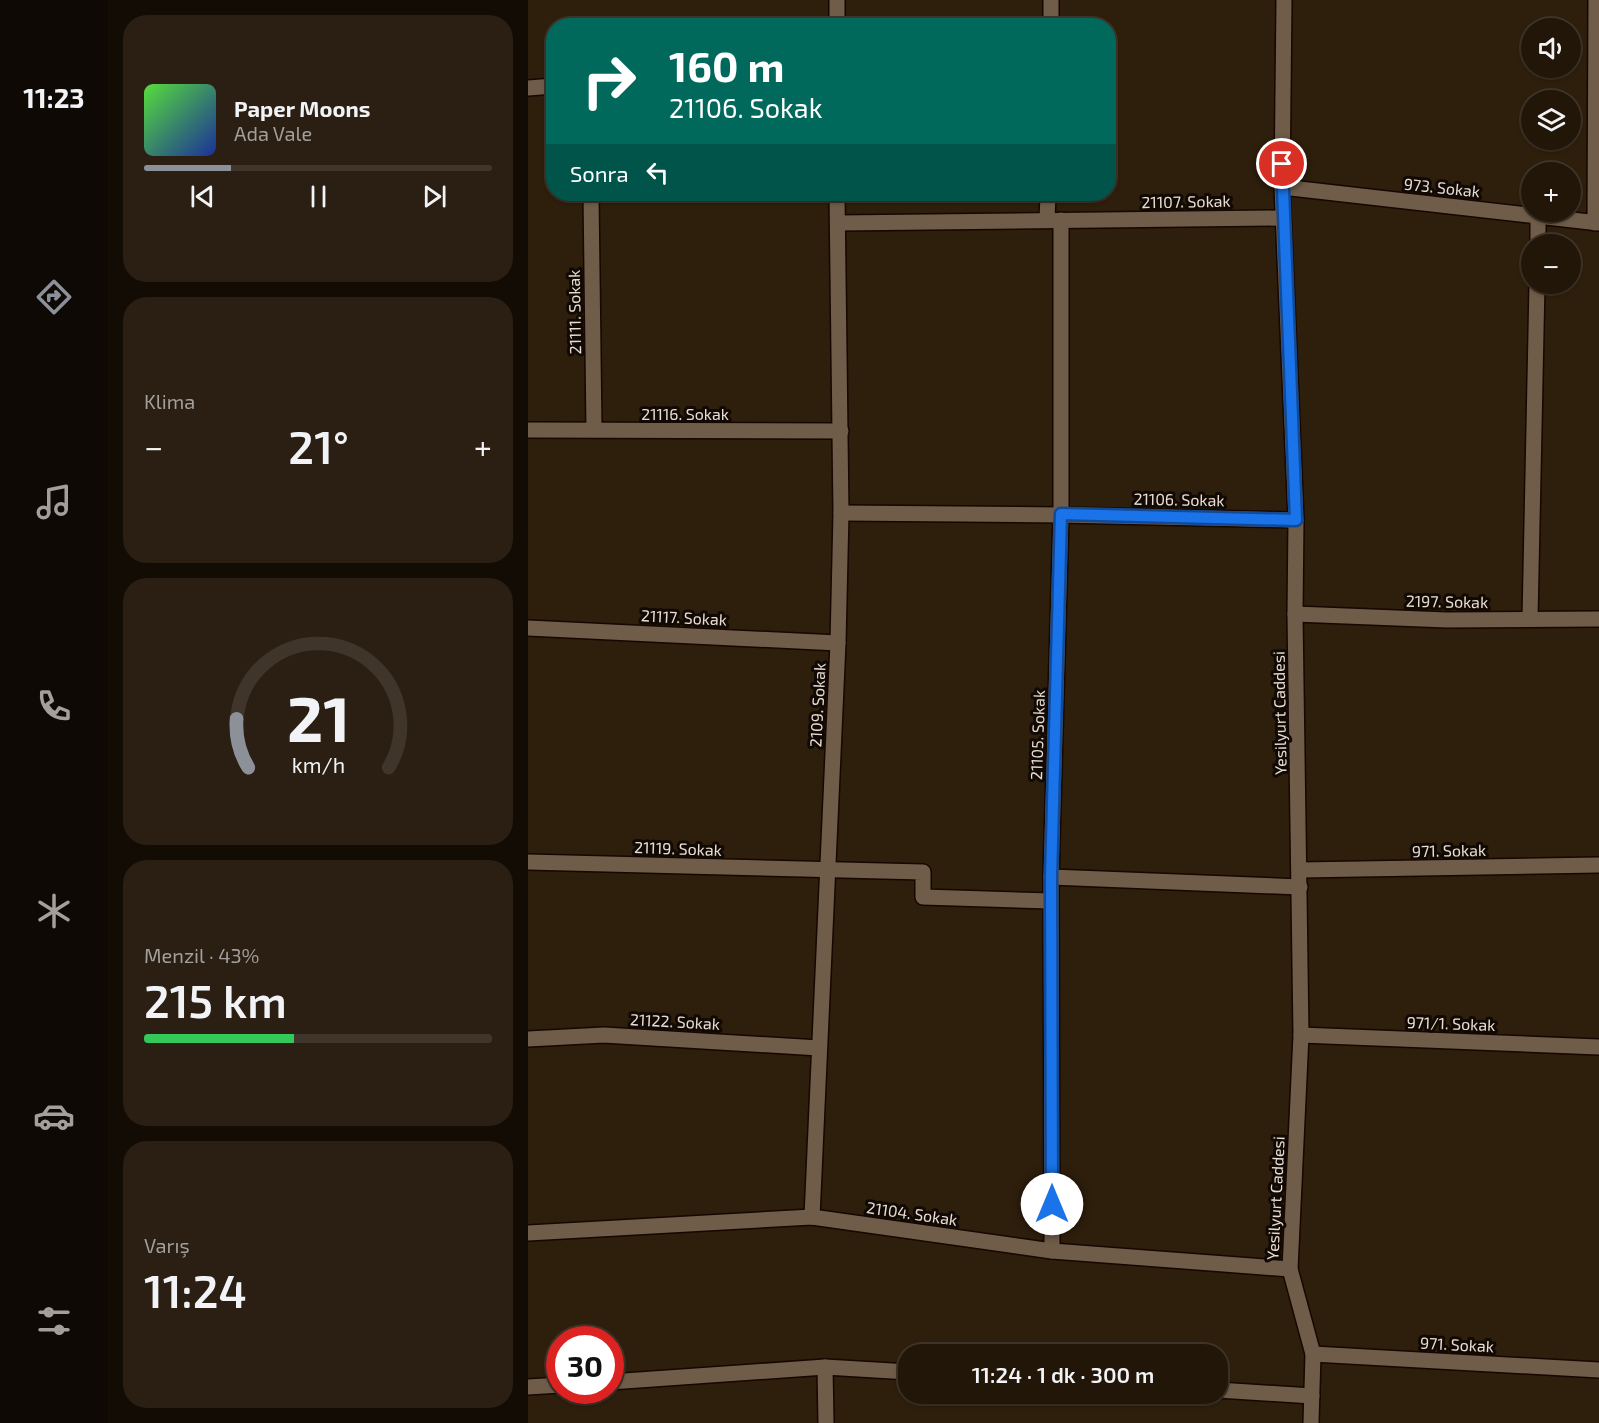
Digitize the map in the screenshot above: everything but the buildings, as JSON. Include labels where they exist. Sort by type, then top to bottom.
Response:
[{"type":"street","points":[[837,0],[837,18]]},
{"type":"street","points":[[1050,18],[1051,0]]},
{"type":"street","name":"Yesilyurt Caddesi","points":[[1284,0],[1282,187],[1296,520],[1295,614],[1301,1035],[1290,1269],[1313,1354],[1311,1423]]},
{"type":"street","points":[[1596,0],[1597,223]]},
{"type":"street","points":[[528,88],[546,87]]},
{"type":"street","name":"973. Sokak","points":[[1282,187],[1521,214]]},
{"type":"street","name":"21111. Sokak","points":[[591,201],[594,430]]},
{"type":"street","name":"2109. Sokak","points":[[812,1217],[838,643],[841,431],[837,201]]},
{"type":"street","name":"21105. Sokak","points":[[1050,201],[1054,220],[1061,514],[1051,877],[1052,1251]]},
{"type":"street","name":"21107. Sokak","points":[[838,223],[1283,218]]},
{"type":"street","name":"973. Sokak","points":[[1581,221],[1597,223]]},
{"type":"street","points":[[1530,619],[1537,294]]},
{"type":"street","name":"21116. Sokak","points":[[528,430],[841,431]]},
{"type":"street","name":"21106. Sokak","points":[[841,513],[1061,514],[1296,520]]},
{"type":"street","name":"2197. Sokak","points":[[1295,614],[1447,620],[1599,619]]},
{"type":"street","name":"21117. Sokak","points":[[528,628],[838,643]]},
{"type":"street","name":"21119. Sokak","points":[[528,862],[923,872],[923,897],[1051,901]]},
{"type":"street","name":"971. Sokak","points":[[1300,870],[1599,865]]},
{"type":"street","points":[[1051,877],[1300,887]]},
{"type":"street","name":"21122. Sokak","points":[[528,1039],[604,1035],[819,1048]]},
{"type":"street","name":"971/1. Sokak","points":[[1301,1035],[1599,1047]]},
{"type":"street","name":"21104. Sokak","points":[[528,1233],[812,1217],[1052,1251],[1290,1269]]},
{"type":"street","name":"971. Sokak","points":[[1313,1354],[1599,1370]]},
{"type":"street","points":[[624,1381],[825,1367],[898,1371]]},
{"type":"street","points":[[825,1367],[826,1423]]},
{"type":"street","points":[[528,1387],[546,1386]]},
{"type":"street","points":[[1228,1391],[1312,1396]]},
{"type":"route","points":[[1052,1204],[1051,877],[1061,514],[1296,520],[1282,164]]}]
